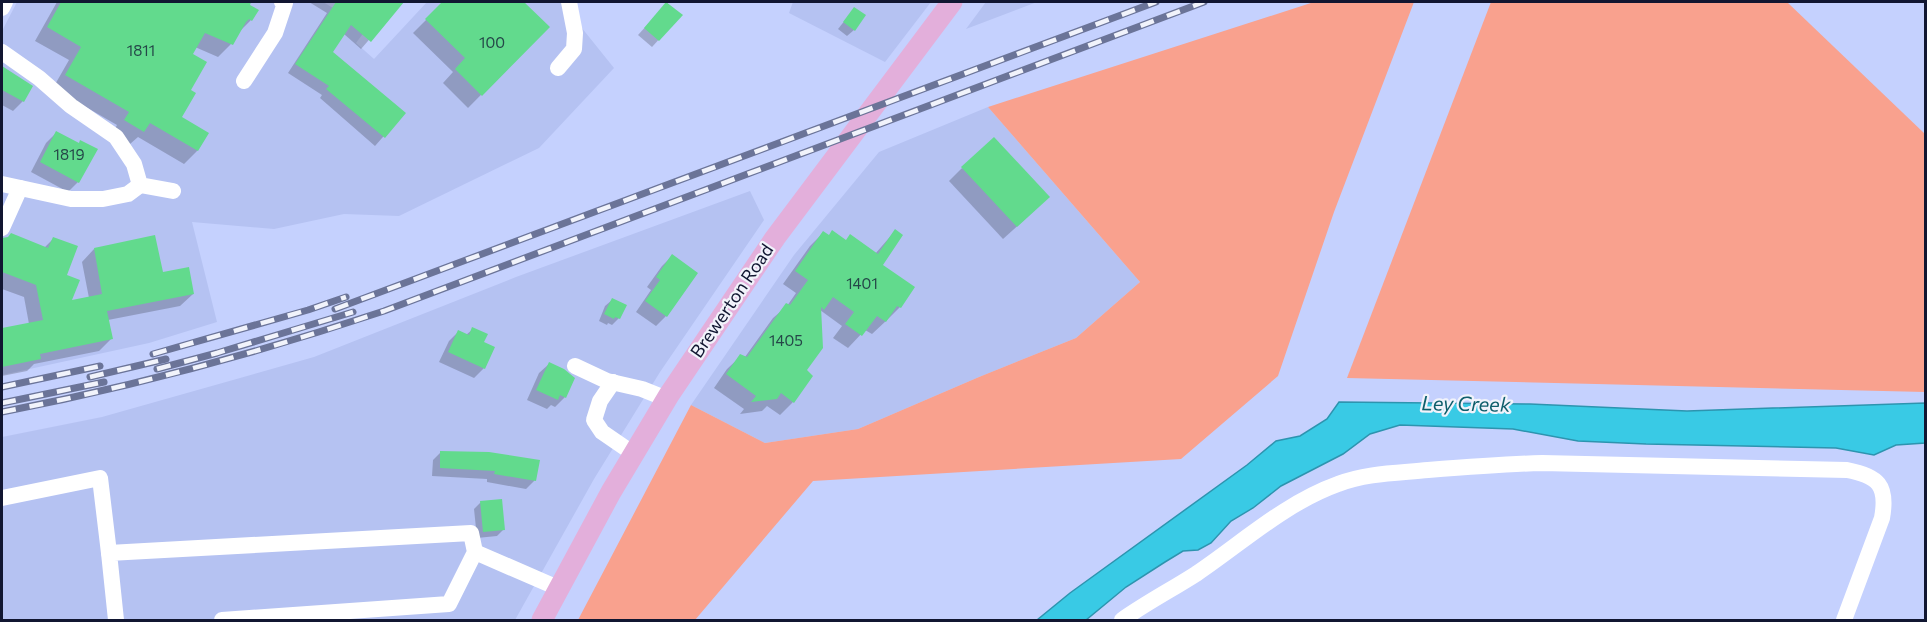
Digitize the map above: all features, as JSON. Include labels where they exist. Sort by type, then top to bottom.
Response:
[{"type":"main road","name":"Brewerton Road","points":[[542,621],[558,588],[667,399],[775,238],[952,2]]},
{"type":"street","points":[[2,8],[5,2]]},
{"type":"street","points":[[244,81],[275,33],[285,3],[282,2]]},
{"type":"street","points":[[558,68],[574,49],[569,2]]},
{"type":"street","points":[[2,52],[39,78],[71,106],[116,137],[134,164],[140,184]]},
{"type":"street","points":[[2,184],[70,200],[103,199],[128,195],[140,184]]},
{"type":"street","points":[[140,184],[173,191]]},
{"type":"street","points":[[2,228],[20,188]]},
{"type":"street","points":[[575,366],[613,382],[642,389],[667,399]]},
{"type":"street","points":[[613,382],[600,401],[594,420],[602,432],[634,454]]},
{"type":"street","points":[[1122,621],[1309,496],[1339,483],[1398,472],[1542,463],[1837,470],[1862,473],[1872,477],[1879,483],[1883,492],[1882,518],[1844,621]]},
{"type":"street","points":[[2,498],[100,478],[116,621]]},
{"type":"street","points":[[110,553],[471,533],[475,552],[449,604],[222,621]]},
{"type":"street","points":[[475,552],[558,588]]},
{"type":"shaded area","points":[[17,2],[323,2],[367,28],[356,43],[374,59],[427,2],[561,2],[614,68],[539,148],[399,216],[344,214],[274,229],[192,222],[217,322],[149,343],[2,375],[2,31]]},
{"type":"shaded area","points":[[793,2],[931,2],[885,62],[789,13]]},
{"type":"shaded area","points":[[986,2],[1037,2],[966,29]]},
{"type":"shaded area","points":[[1314,2],[1414,2],[1334,212],[1278,376],[1181,459],[813,481],[695,620],[578,620],[691,405],[765,443],[858,429],[1076,338],[1140,282],[988,107]]},
{"type":"shaded area","points":[[1491,2],[1787,2],[1925,134],[1925,392],[1347,378]]},
{"type":"shaded area","points":[[988,107],[1140,282],[1076,338],[858,429],[765,443],[691,405],[794,255],[879,152]]},
{"type":"shaded area","points":[[750,191],[764,220],[660,372],[594,479],[515,620],[2,620],[2,437],[102,417],[314,357],[516,277]]},
{"type":"water","name":"Ley Creek","points":[[1339,402],[1530,404],[1687,411],[1925,403],[1925,443],[1896,445],[1874,455],[1836,448],[1578,441],[1513,429],[1400,425],[1370,434],[1343,454],[1281,486],[1253,508],[1231,521],[1211,543],[1198,550],[1183,551],[1165,562],[1126,587],[1086,620],[1037,620],[1070,593],[1247,465],[1276,441],[1300,436],[1327,419]]},
{"type":"building","points":[[61,2],[251,2],[250,5],[259,10],[252,21],[249,19],[246,22],[233,45],[205,33],[193,54],[207,62],[191,90],[196,93],[182,117],[209,133],[198,151],[150,123],[144,132],[124,120],[129,112],[65,75],[81,47],[47,27]]},
{"type":"building","points":[[336,2],[404,2],[371,42],[351,25],[333,52],[406,113],[385,138],[326,89],[329,86],[295,64]]},
{"type":"building","points":[[442,2],[524,2],[550,27],[482,96],[455,69],[465,58],[425,19]]},
{"type":"building","points":[[666,2],[683,15],[659,41],[644,28]]},
{"type":"building","points":[[854,7],[866,15],[855,31],[843,22]]},
{"type":"building","points":[[2,66],[33,86],[24,102],[2,90]]},
{"type":"building","points":[[56,131],[79,143],[80,140],[98,149],[79,183],[40,162]]},
{"type":"building","points":[[994,137],[1050,197],[1017,227],[961,167]]},
{"type":"building","points":[[895,229],[903,235],[883,265],[915,287],[901,308],[897,306],[886,322],[877,316],[862,336],[845,324],[854,312],[833,297],[824,310],[821,307],[823,348],[807,370],[813,376],[794,403],[781,393],[777,399],[751,402],[756,396],[726,374],[740,354],[747,357],[786,303],[790,305],[808,280],[795,271],[823,231],[829,235],[832,230],[846,240],[850,234],[878,254]]},
{"type":"building","points":[[11,233],[48,248],[53,237],[78,246],[67,275],[80,280],[72,300],[102,294],[94,248],[155,235],[163,272],[189,267],[194,294],[107,311],[113,339],[40,354],[41,359],[2,367],[2,328],[43,320],[36,285],[2,272],[2,238],[8,237]]},
{"type":"building","points":[[672,254],[698,273],[667,317],[645,301],[660,280],[656,277]]},
{"type":"building","points":[[612,298],[627,305],[620,319],[604,314]]},
{"type":"building","points":[[472,327],[488,334],[484,342],[495,347],[485,369],[448,352],[458,330],[469,335]]},
{"type":"building","points":[[549,362],[564,369],[575,378],[566,398],[560,395],[558,400],[536,390]]},
{"type":"building","points":[[440,451],[489,452],[540,460],[536,481],[494,474],[495,471],[440,468]]},
{"type":"building","points":[[502,499],[505,530],[483,532],[480,501]]},
{"type":"railway","points":[[335,309],[1156,2]]},
{"type":"railway","points":[[2,412],[98,392],[194,368],[384,311],[1204,2]]},
{"type":"railway","points":[[153,354],[346,297]]},
{"type":"railway","points":[[157,369],[353,312]]},
{"type":"railway","points":[[90,377],[166,359]]},
{"type":"railway","points":[[2,387],[100,366]]},
{"type":"railway","points":[[2,403],[104,382]]}]
